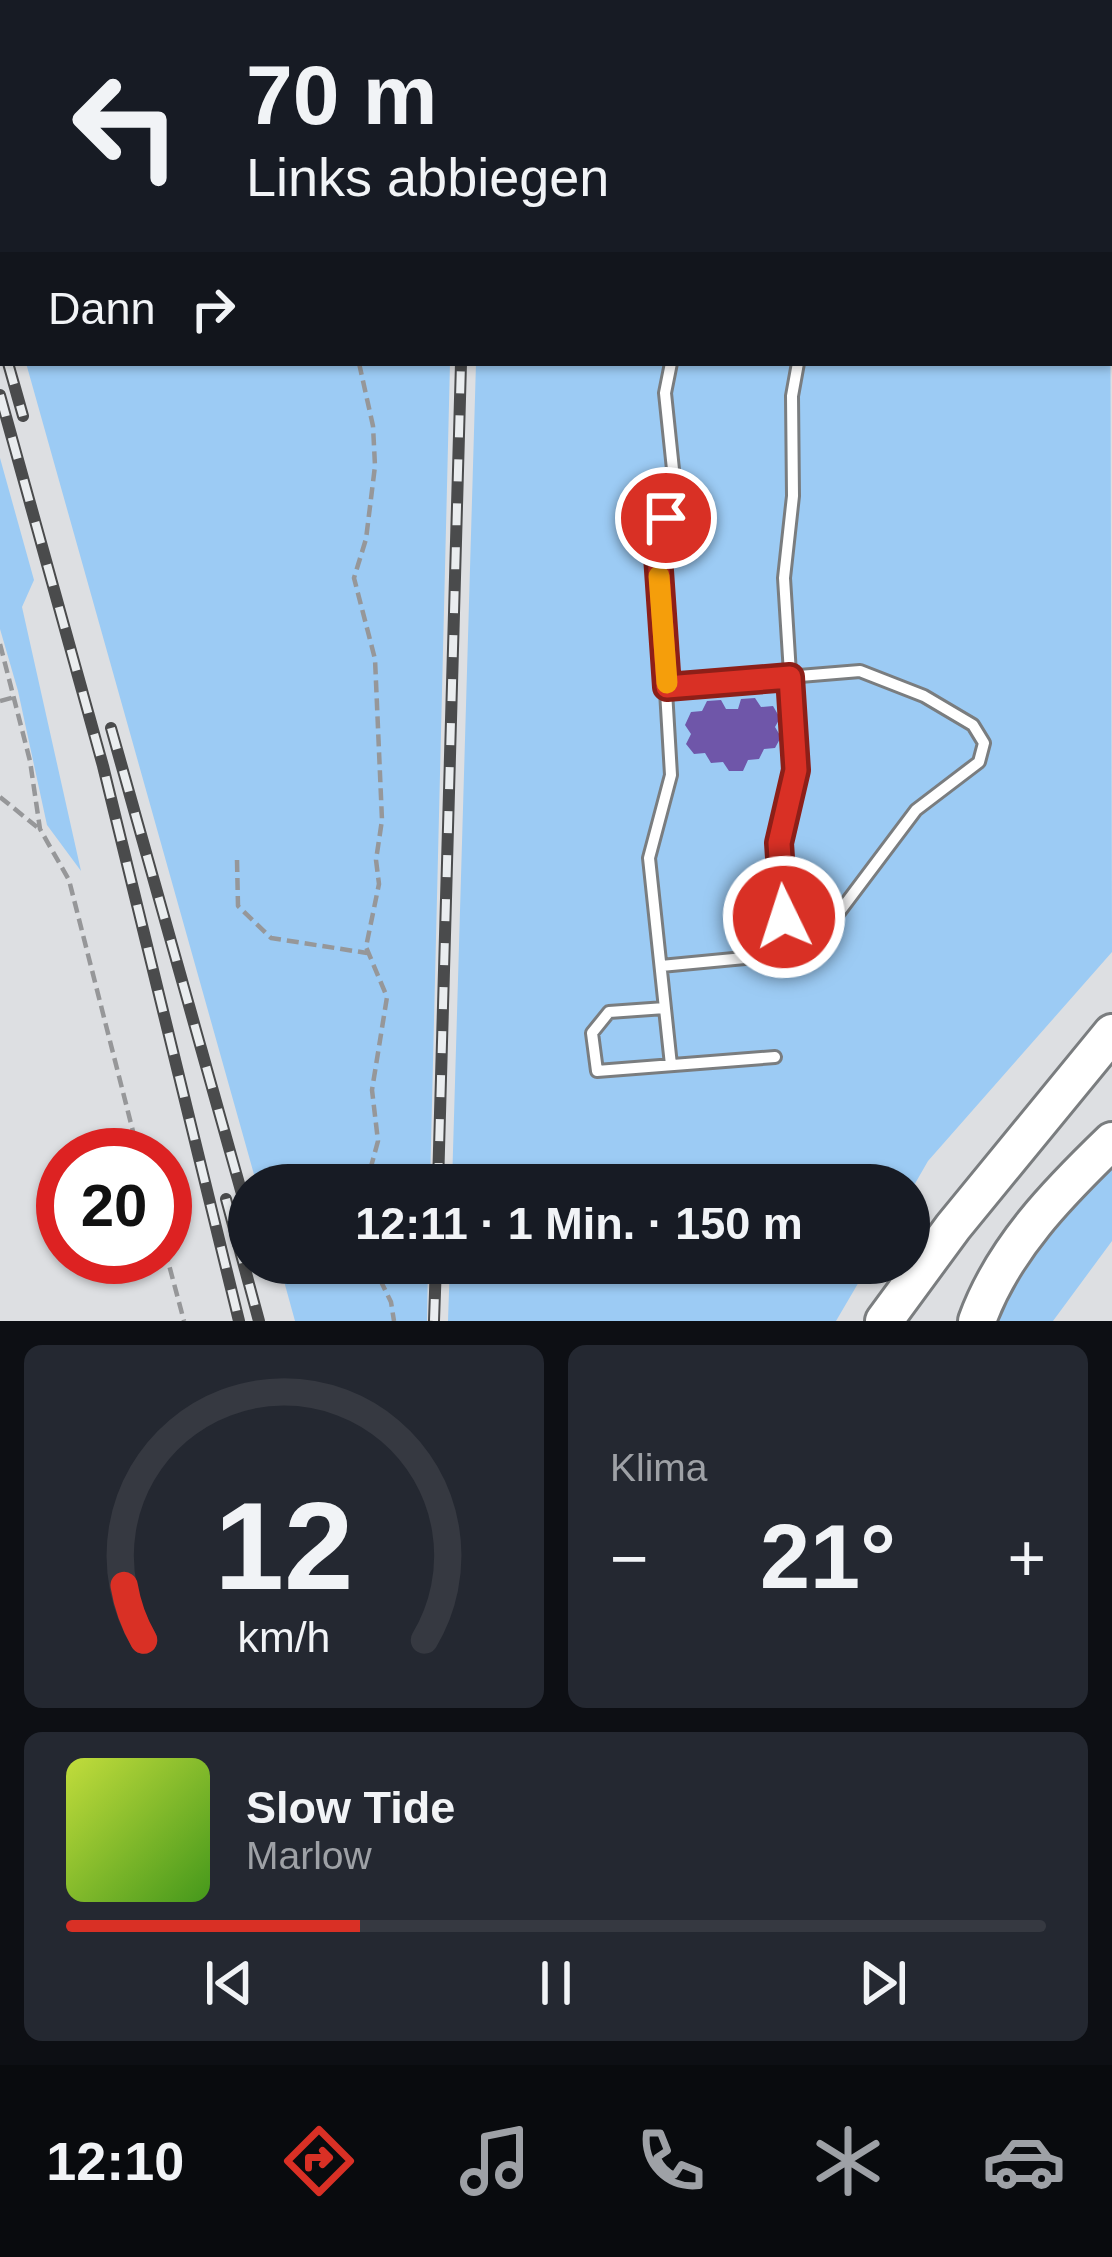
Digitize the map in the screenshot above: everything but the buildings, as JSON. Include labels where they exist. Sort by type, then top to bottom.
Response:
[{"type":"highway","points":[[884,1321],[953,1227],[1112,1033]]},
{"type":"highway","points":[[976,1321],[1008,1258],[1112,1141]]},
{"type":"lane","points":[[670,366],[665,393],[674,479],[658,556],[671,775],[650,858],[671,1065]]},
{"type":"lane","points":[[786,954],[779,843],[796,770],[784,578],[794,496],[792,396],[797,366]]},
{"type":"lane","points":[[661,966],[786,954],[822,934],[916,810],[979,762],[984,743],[974,725],[924,696],[860,671],[667,687]]},
{"type":"lane","points":[[665,1008],[609,1012],[592,1033],[597,1071],[776,1057]]},
{"type":"path","points":[[360,366],[373,426],[375,466],[366,538],[354,578],[358,604],[372,636],[382,820],[376,860],[380,877],[365,940],[387,997],[372,1090],[378,1141],[372,1164]]},
{"type":"path","points":[[0,644],[40,830],[69,880],[133,1128]]},
{"type":"path","points":[[0,701],[15,697]]},
{"type":"path","points":[[0,797],[40,830]]},
{"type":"path","points":[[237,860],[236,901],[271,938],[368,953]]},
{"type":"path","points":[[174,1284],[184,1321]]},
{"type":"path","points":[[382,1284],[394,1321]]},
{"type":"shaded area","points":[[27,366],[450,366],[431,1164],[251,1164]]},
{"type":"shaded area","points":[[476,366],[1110,366],[1112,952],[928,1161],[453,1164]]},
{"type":"shaded area","points":[[0,458],[34,580],[22,607],[81,871],[47,825],[0,629]]},
{"type":"shaded area","points":[[1112,1166],[1112,1241],[1053,1321],[997,1321],[1048,1239]]},
{"type":"shaded area","points":[[285,1284],[428,1284],[427,1321],[295,1321]]},
{"type":"shaded area","points":[[449,1284],[858,1284],[836,1321],[448,1321]]},
{"type":"railway","points":[[9,366],[23,416]]},
{"type":"railway","points":[[439,1164],[461,366]]},
{"type":"railway","points":[[0,395],[103,766],[239,1321]]},
{"type":"railway","points":[[111,728],[234,1164]]},
{"type":"railway","points":[[226,1199],[259,1321]]},
{"type":"railway","points":[[434,1321],[435,1284]]},
{"type":"slow traffic","points":[[659,576],[667,683]]},
{"type":"route","points":[[666,518],[658,556],[667,687],[790,677],[796,770],[779,843],[784,917]]}]
